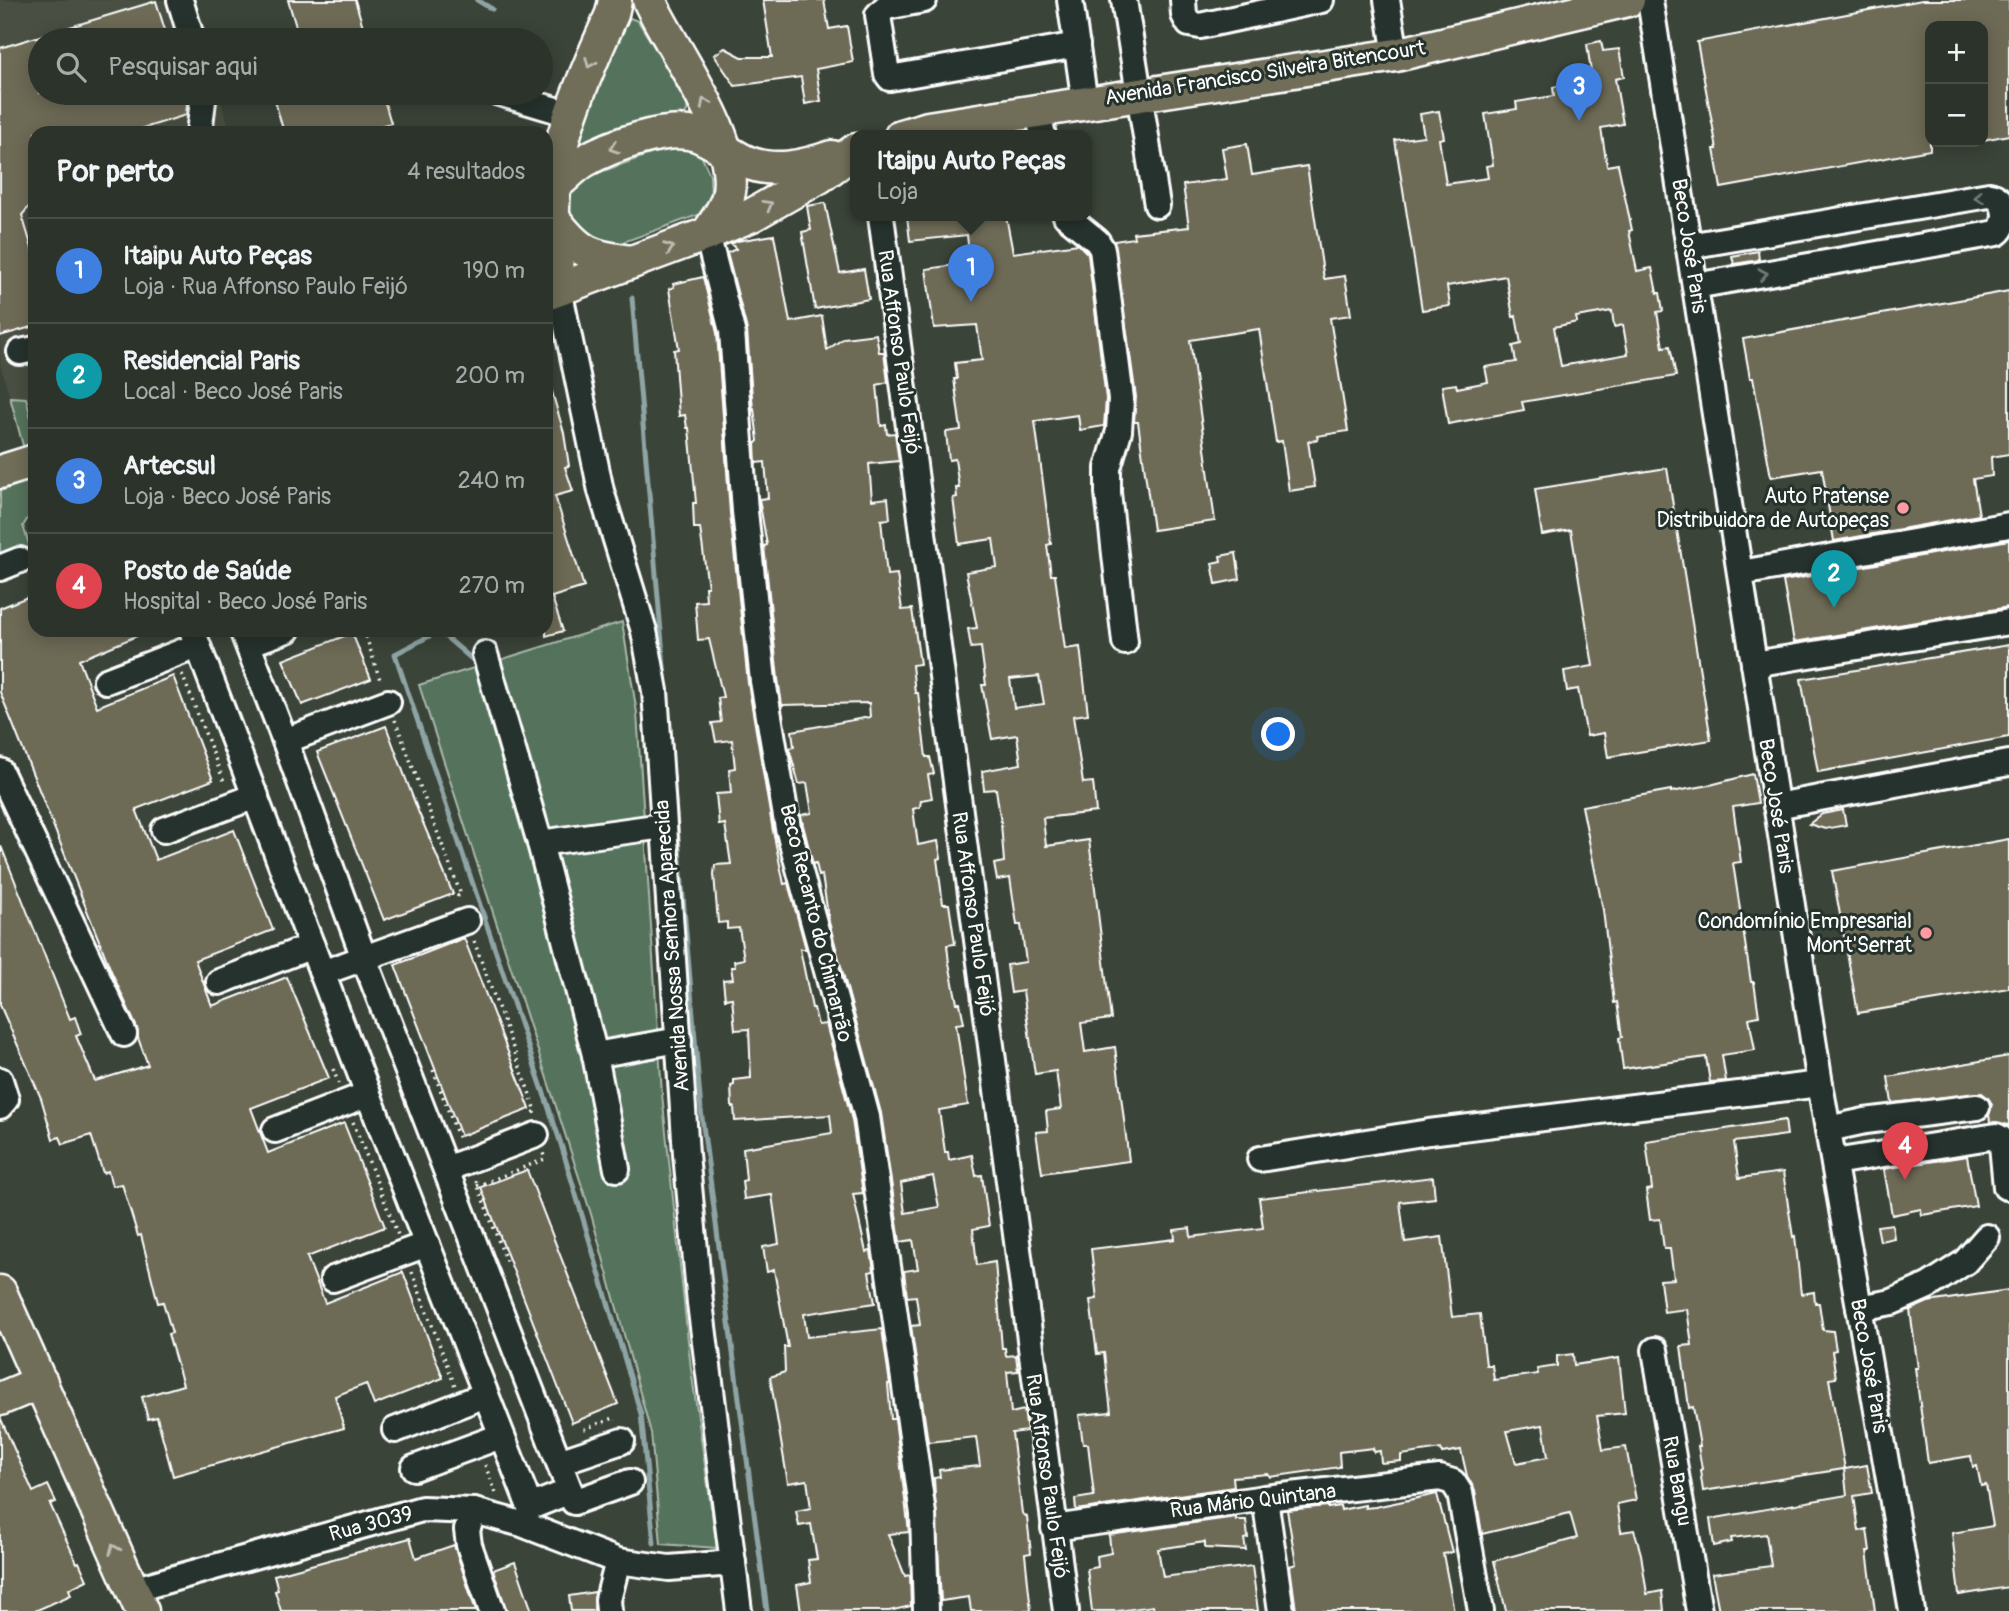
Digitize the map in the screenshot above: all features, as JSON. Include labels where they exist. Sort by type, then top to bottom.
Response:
[{"type":"main road","points":[[615,0],[612,14],[569,114],[553,167],[553,291],[752,215],[819,177],[850,154]]},
{"type":"main road","points":[[649,0],[696,86],[725,150],[730,175],[728,197],[720,216],[707,234]]},
{"type":"main road","name":"Avenida Francisco Silveira Bitencourt","points":[[921,130],[1041,123],[1085,103],[1395,54],[1628,0]]},
{"type":"main road","points":[[553,167],[581,163],[600,153],[645,137],[674,133],[695,135],[760,167],[776,170],[818,162],[850,152]]},
{"type":"main road","points":[[553,218],[583,251],[604,258],[632,262]]},
{"type":"main road","points":[[0,472],[28,463]]},
{"type":"main road","points":[[0,1292],[137,1600]]},
{"type":"main road","points":[[0,1399],[41,1382]]},
{"type":"street","points":[[180,0],[188,28]]},
{"type":"street","points":[[924,0],[886,7],[879,12],[879,29],[890,78],[1077,45]]},
{"type":"street","points":[[1070,0],[1085,103]]},
{"type":"street","points":[[1124,0],[1157,205]]},
{"type":"street","points":[[1183,0],[1186,21],[1200,26],[1321,0]]},
{"type":"street","points":[[1387,0],[1395,54]]},
{"type":"street","name":"Beco José Paris","points":[[1650,0],[1820,1084],[1912,1611]]},
{"type":"street","points":[[200,126],[202,105]]},
{"type":"street","points":[[539,105],[569,114]]},
{"type":"street","points":[[1688,246],[1990,195],[1999,197],[2004,202],[2007,222],[1997,233],[1695,286]]},
{"type":"street","name":"Rua Affonso Paulo Feijó","points":[[882,221],[1066,1611]]},
{"type":"street","points":[[1072,221],[1097,241],[1102,249],[1121,399],[1119,431],[1108,468],[1108,493],[1125,642]]},
{"type":"street","name":"Beco Recanto do Chimarrão","points":[[707,234],[732,331],[745,510],[763,681],[789,828],[867,1117],[923,1514],[926,1611]]},
{"type":"street","name":"Avenida Nossa Senhora Aparecida","points":[[553,291],[601,491],[644,631],[654,691],[686,1154],[700,1303],[739,1611]]},
{"type":"street","points":[[1741,573],[2009,525]]},
{"type":"street","points":[[1754,664],[2009,622]]},
{"type":"street","points":[[245,637],[364,958],[457,1165],[575,1502],[631,1482]]},
{"type":"street","points":[[106,681],[195,638],[368,1094],[530,1507],[570,1491]]},
{"type":"street","points":[[485,654],[540,843],[595,1055],[617,1169]]},
{"type":"street","points":[[285,741],[388,702]]},
{"type":"street","points":[[1776,806],[2009,763]]},
{"type":"street","points":[[0,771],[124,1034]]},
{"type":"street","points":[[164,830],[256,796]]},
{"type":"street","points":[[540,843],[663,826]]},
{"type":"street","points":[[322,973],[467,920]]},
{"type":"street","points":[[219,982],[312,946]]},
{"type":"street","points":[[595,1055],[679,1040]]},
{"type":"street","points":[[0,1080],[6,1099],[0,1106]]},
{"type":"street","points":[[1261,1159],[1429,1132],[1820,1084]]},
{"type":"street","points":[[275,1130],[368,1094]]},
{"type":"street","points":[[1828,1129],[1865,1121],[1977,1107]]},
{"type":"street","points":[[457,1165],[536,1135]]},
{"type":"street","points":[[1833,1162],[1996,1136],[2003,1145],[2006,1187]]},
{"type":"street","points":[[1859,1308],[1892,1302],[1928,1286],[1965,1262],[1987,1237]]},
{"type":"street","points":[[333,1279],[427,1244]]},
{"type":"street","name":"Rua Bangu","points":[[1655,1350],[1699,1611]]},
{"type":"street","points":[[395,1430],[485,1395]]},
{"type":"street","points":[[414,1468],[501,1436]]},
{"type":"street","points":[[559,1462],[622,1441]]},
{"type":"street","name":"Rua Mário Quintana","points":[[1054,1528],[1265,1498],[1440,1478],[1453,1482],[1460,1493],[1481,1611]]},
{"type":"street","points":[[1265,1498],[1281,1611]]},
{"type":"street","name":"Rua 3039","points":[[137,1600],[422,1509],[474,1511],[522,1524],[618,1561],[669,1568],[733,1563]]},
{"type":"street","points":[[474,1511],[467,1530],[469,1545],[492,1611]]},
{"type":"street","points":[[610,1611],[608,1600],[618,1561]]},
{"type":"path","points":[[430,1063],[457,1165],[512,1277]]},
{"type":"shaded area","points":[[0,0],[191,0],[199,28],[28,28],[28,105],[222,105],[229,126],[28,126],[28,398],[10,397],[0,364]]},
{"type":"green space","points":[[630,18],[638,21],[681,85],[688,103],[687,111],[679,121],[578,157],[584,122],[624,23]]},
{"type":"green space","points":[[683,146],[701,155],[710,175],[711,197],[698,215],[607,248],[569,222],[569,194],[581,179],[670,147]]},
{"type":"green space","points":[[10,397],[26,398],[28,452],[25,453]]},
{"type":"green space","points":[[28,481],[28,518],[23,526],[28,548],[0,556],[0,491]]},
{"type":"green space","points":[[622,622],[637,713],[662,1094],[691,1369],[717,1548],[661,1544],[651,1433],[591,1214],[419,685]]},
{"type":"building","points":[[288,0],[355,0],[363,28],[296,28]]},
{"type":"building","points":[[763,0],[824,0],[829,29],[847,26],[853,62],[816,69],[821,101],[805,104],[801,77],[735,86],[714,55],[725,48],[742,57],[772,57]]},
{"type":"building","points":[[1922,0],[2009,0],[2009,135],[1988,139],[1988,21],[1925,21],[1925,147],[1930,147],[1930,150],[1721,188],[1714,149],[1717,149],[1697,42]]},
{"type":"building","points":[[156,1],[164,28],[66,28]]},
{"type":"building","points":[[28,40],[28,105],[187,105],[186,115],[151,126],[28,126],[28,208],[22,215],[28,235],[28,328],[0,336],[0,48]]},
{"type":"building","points":[[1601,41],[1603,51],[1619,49],[1624,77],[1615,79],[1623,124],[1601,128],[1607,166],[1618,164],[1632,230],[1629,231],[1637,271],[1652,268],[1663,311],[1657,312],[1663,347],[1670,346],[1676,376],[1522,402],[1524,410],[1448,424],[1442,386],[1456,384],[1457,388],[1488,382],[1485,367],[1516,362],[1513,346],[1521,344],[1516,316],[1513,317],[1506,276],[1447,286],[1450,306],[1422,310],[1395,140],[1424,136],[1420,114],[1439,111],[1444,138],[1439,139],[1446,184],[1488,178],[1486,166],[1493,165],[1485,114],[1517,109],[1516,102],[1554,96],[1553,87],[1592,79],[1587,44]],"holes":[[[1612,311],[1614,327],[1623,325],[1628,354],[1561,366],[1554,327],[1577,322],[1576,317]]]},
{"type":"building","points":[[276,105],[386,105],[391,123],[380,126],[282,126]]},
{"type":"building","points":[[1247,144],[1252,175],[1307,166],[1324,279],[1345,276],[1351,315],[1330,318],[1348,431],[1317,436],[1318,440],[1308,441],[1315,487],[1289,491],[1282,441],[1276,442],[1259,329],[1190,340],[1215,521],[1153,530],[1138,422],[1134,422],[1136,397],[1114,241],[1134,238],[1133,233],[1189,227],[1183,185],[1227,179],[1222,148]]},
{"type":"building","points":[[825,203],[840,273],[864,269],[869,299],[815,309],[802,232],[811,230],[807,206]]},
{"type":"building","points":[[908,221],[1007,221],[1013,253],[1078,244],[1088,254],[1106,399],[1104,426],[1080,430],[1078,415],[1035,421],[1051,544],[1047,545],[1051,575],[1055,575],[1065,649],[1080,647],[1088,714],[1073,716],[1083,783],[1093,782],[1096,812],[1043,818],[1046,846],[1089,840],[1111,1019],[1081,1023],[1085,1052],[1115,1047],[1129,1161],[1042,1173],[1036,1132],[1048,1131],[1046,1111],[1061,1109],[1056,1071],[1035,1074],[1023,991],[1011,993],[1007,965],[1026,962],[1010,878],[997,880],[994,864],[1004,862],[1001,823],[996,789],[984,790],[982,771],[1021,764],[1017,735],[992,739],[982,685],[986,685],[981,647],[971,648],[968,629],[977,628],[966,572],[997,567],[993,539],[959,544],[953,498],[957,497],[956,488],[959,488],[955,459],[949,460],[946,432],[961,430],[954,379],[957,379],[955,363],[982,360],[977,325],[934,328],[926,269],[970,263],[967,235],[910,241]],"holes":[[[1039,676],[1044,704],[1014,708],[1010,679]]]},
{"type":"building","points":[[774,235],[790,322],[822,316],[827,350],[844,338],[876,334],[879,352],[884,352],[888,382],[877,385],[881,426],[886,425],[887,434],[895,433],[899,461],[869,464],[872,500],[888,498],[890,519],[881,520],[887,575],[897,574],[902,610],[912,609],[920,664],[912,665],[915,693],[918,693],[926,757],[930,757],[934,774],[928,775],[932,798],[921,800],[920,807],[913,809],[918,845],[938,841],[941,858],[937,859],[943,904],[949,904],[955,944],[947,945],[949,963],[964,1023],[956,1024],[968,1105],[939,1110],[945,1152],[948,1152],[949,1160],[972,1155],[976,1176],[982,1175],[989,1226],[973,1229],[977,1265],[995,1262],[1002,1348],[1005,1348],[1006,1356],[1016,1355],[1018,1371],[1007,1372],[1011,1413],[1024,1410],[1027,1431],[1012,1433],[1022,1513],[1027,1517],[1031,1553],[1025,1554],[1031,1611],[971,1611],[969,1597],[941,1601],[934,1478],[940,1477],[939,1470],[980,1466],[976,1437],[928,1442],[911,1326],[920,1325],[916,1296],[907,1297],[904,1271],[918,1269],[913,1240],[900,1242],[881,1113],[829,922],[822,875],[819,876],[816,863],[813,864],[803,825],[801,815],[812,813],[807,783],[799,784],[789,748],[794,747],[792,731],[870,717],[869,703],[782,705],[764,546],[767,545],[759,499],[768,498],[765,462],[756,463],[755,444],[758,441],[747,330],[727,253],[736,249],[731,244]],"holes":[[[933,1176],[939,1207],[905,1213],[901,1183]]]},
{"type":"building","points":[[1758,251],[1759,260],[1734,264],[1732,256]]},
{"type":"building","points":[[703,277],[717,333],[730,513],[748,683],[773,831],[784,884],[788,883],[806,949],[800,949],[812,1008],[818,1025],[826,1024],[852,1120],[863,1193],[853,1194],[866,1252],[871,1251],[874,1271],[869,1272],[875,1303],[804,1314],[807,1337],[882,1329],[890,1384],[891,1419],[895,1419],[909,1532],[888,1534],[905,1576],[910,1575],[911,1606],[889,1611],[801,1611],[797,1585],[811,1582],[808,1560],[817,1559],[811,1524],[799,1526],[796,1511],[811,1508],[807,1480],[788,1483],[770,1377],[785,1372],[784,1347],[788,1347],[774,1270],[767,1272],[763,1247],[779,1244],[772,1195],[744,1199],[742,1181],[746,1180],[743,1148],[832,1133],[830,1115],[735,1121],[732,1107],[731,1086],[734,1085],[734,1080],[751,1078],[749,1029],[735,1030],[732,998],[725,999],[723,980],[733,979],[731,967],[735,967],[734,961],[744,959],[739,928],[727,929],[727,922],[718,923],[714,874],[715,865],[731,864],[725,824],[719,825],[716,794],[731,793],[729,769],[735,768],[732,740],[716,742],[712,723],[721,722],[718,698],[723,697],[709,639],[698,640],[695,602],[706,601],[705,587],[708,587],[700,528],[694,528],[693,503],[696,503],[689,428],[685,415],[679,416],[674,350],[679,349],[669,289],[674,287],[673,284]]},
{"type":"building","points":[[2009,291],[2009,454],[1991,457],[1992,476],[1973,479],[1979,515],[1834,541],[1822,469],[1771,477],[1743,339]]},
{"type":"building","points":[[553,395],[564,433],[569,466],[565,467],[573,491],[555,496],[584,587],[553,597]]},
{"type":"building","points":[[1667,468],[1711,740],[1608,757],[1604,733],[1587,736],[1578,689],[1567,691],[1564,671],[1593,666],[1571,530],[1542,535],[1535,489]]},
{"type":"building","points":[[2009,540],[2009,607],[1794,642],[1783,581]]},
{"type":"building","points":[[1236,553],[1240,579],[1216,584],[1212,563],[1221,561],[1220,556]]},
{"type":"building","points":[[28,597],[28,637],[134,637],[79,660],[97,707],[173,676],[213,780],[136,809],[156,860],[234,830],[273,930],[195,960],[212,1006],[287,977],[329,1078],[251,1108],[268,1153],[344,1123],[385,1227],[307,1257],[325,1303],[403,1272],[443,1378],[374,1405],[366,1384],[335,1396],[344,1428],[173,1476],[157,1417],[148,1419],[142,1397],[183,1385],[168,1334],[172,1333],[163,1302],[158,1303],[141,1235],[138,1236],[122,1184],[112,1186],[108,1171],[103,1173],[91,1135],[63,1144],[60,1137],[53,1139],[41,1098],[0,1005],[1,846],[70,1019],[75,1017],[81,1034],[76,1036],[95,1081],[148,1065],[137,1028],[112,973],[0,692],[0,608]]},
{"type":"building","points":[[553,600],[563,631],[553,634]]},
{"type":"building","points":[[342,637],[354,637],[371,679],[302,705],[283,660]]},
{"type":"building","points":[[2009,645],[2009,737],[1818,772],[1801,679]]},
{"type":"building","points":[[386,726],[453,894],[384,920],[317,752]]},
{"type":"building","points":[[1753,774],[1758,803],[1733,807],[1741,862],[1733,863],[1751,982],[1754,982],[1759,1016],[1749,1018],[1755,1050],[1722,1055],[1726,1081],[1710,1082],[1706,1057],[1623,1069],[1619,1038],[1622,1037],[1617,1002],[1614,1003],[1603,910],[1582,806],[1710,785]]},
{"type":"building","points":[[1843,810],[1846,825],[1825,829],[1809,824],[1822,814]]},
{"type":"building","name":"Condomínio Empresarial Mont'Serrat","points":[[2009,839],[2009,988],[1858,1013],[1832,871]]},
{"type":"building","points":[[464,938],[530,1109],[461,1136],[395,965]]},
{"type":"building","points":[[2009,1056],[2009,1125],[1990,1122],[1992,1104],[1982,1093],[1892,1103],[1888,1077]]},
{"type":"building","points":[[1785,1120],[1787,1135],[1734,1142],[1739,1178],[1783,1172],[1793,1237],[1795,1236],[1801,1294],[1814,1292],[1815,1303],[1819,1303],[1823,1330],[1833,1331],[1836,1350],[1832,1351],[1836,1378],[1829,1379],[1845,1469],[1867,1465],[1872,1493],[1854,1496],[1859,1531],[1867,1529],[1870,1551],[1867,1551],[1875,1611],[1719,1611],[1712,1574],[1771,1566],[1766,1534],[1731,1538],[1732,1542],[1714,1546],[1710,1519],[1847,1495],[1844,1469],[1703,1491],[1700,1446],[1693,1407],[1689,1408],[1681,1346],[1692,1345],[1687,1309],[1664,1312],[1660,1280],[1674,1279],[1670,1249],[1664,1249],[1660,1219],[1650,1220],[1646,1190],[1652,1189],[1646,1141]]},
{"type":"building","points":[[1967,1156],[1976,1206],[1922,1215],[1921,1209],[1892,1215],[1884,1169]]},
{"type":"building","points":[[527,1170],[618,1404],[572,1423],[481,1187]]},
{"type":"building","points":[[1433,1177],[1435,1198],[1400,1202],[1405,1242],[1442,1237],[1452,1317],[1480,1314],[1486,1365],[1492,1365],[1494,1380],[1538,1374],[1537,1369],[1557,1366],[1557,1356],[1573,1354],[1574,1365],[1619,1358],[1625,1413],[1597,1416],[1603,1450],[1626,1447],[1636,1500],[1617,1504],[1621,1532],[1634,1530],[1647,1594],[1662,1591],[1664,1611],[1506,1611],[1494,1561],[1577,1538],[1570,1513],[1482,1534],[1475,1490],[1467,1476],[1461,1450],[1442,1453],[1441,1449],[1401,1455],[1401,1461],[1381,1463],[1380,1451],[1374,1452],[1373,1448],[1339,1452],[1340,1467],[1270,1477],[1268,1474],[1233,1477],[1234,1487],[1076,1510],[1075,1499],[1094,1496],[1088,1444],[1083,1444],[1079,1415],[1111,1412],[1104,1353],[1097,1354],[1090,1300],[1097,1299],[1091,1249],[1175,1239],[1174,1230],[1190,1228],[1191,1237],[1263,1228],[1259,1198]],"holes":[[[1543,1425],[1548,1457],[1516,1463],[1507,1431]]]},
{"type":"building","points":[[1892,1224],[1894,1238],[1880,1241],[1877,1226]]},
{"type":"building","points":[[2009,1290],[2009,1587],[1959,1595],[1952,1533],[1993,1526],[1986,1485],[1981,1486],[1977,1466],[1973,1467],[1971,1456],[1928,1463],[1910,1310],[1928,1302]]},
{"type":"building","points":[[0,1417],[33,1492],[48,1485],[56,1502],[50,1504],[87,1580],[69,1589],[71,1595],[35,1611],[0,1611]]},
{"type":"building","points":[[1437,1494],[1452,1552],[1443,1554],[1454,1611],[1296,1611],[1290,1566],[1296,1564],[1287,1510],[1328,1506],[1340,1506],[1341,1510],[1365,1505],[1365,1508],[1375,1507]]},
{"type":"building","points":[[1236,1517],[1236,1520],[1246,1520],[1246,1550],[1205,1548],[1205,1542],[1158,1549],[1163,1577],[1252,1566],[1258,1611],[1154,1611],[1153,1606],[1118,1611],[1092,1611],[1087,1569],[1098,1567],[1097,1556],[1111,1553],[1109,1535]]},
{"type":"building","points":[[410,1538],[416,1558],[454,1545],[476,1611],[281,1611],[274,1575]]},
{"type":"building","points":[[515,1562],[532,1611],[507,1611],[493,1570]]},
{"type":"building","points":[[595,1592],[594,1611],[571,1611],[569,1596]]},
{"type":"waterway","points":[[477,0],[492,9]]},
{"type":"waterway","points":[[632,298],[665,678]]},
{"type":"waterway","points":[[428,637],[395,654],[560,1141],[641,1414],[654,1543]]},
{"type":"waterway","points":[[446,637],[473,660]]},
{"type":"waterway","points":[[673,778],[701,1110],[767,1611]]},
{"type":"place","name":"Artecsul","points":[[1579,121]]},
{"type":"place","name":"Itaipu Auto Peças","points":[[971,302]]},
{"type":"place","name":"Auto Pratense Distribuidora de Autopeças","points":[[1903,508]]},
{"type":"place","name":"Residencial Paris","points":[[1834,608]]},
{"type":"place","name":"Condomínio Empresarial Mont'Serrat","points":[[1926,933]]},
{"type":"place","name":"Posto de Saúde","points":[[1905,1180]]}]
